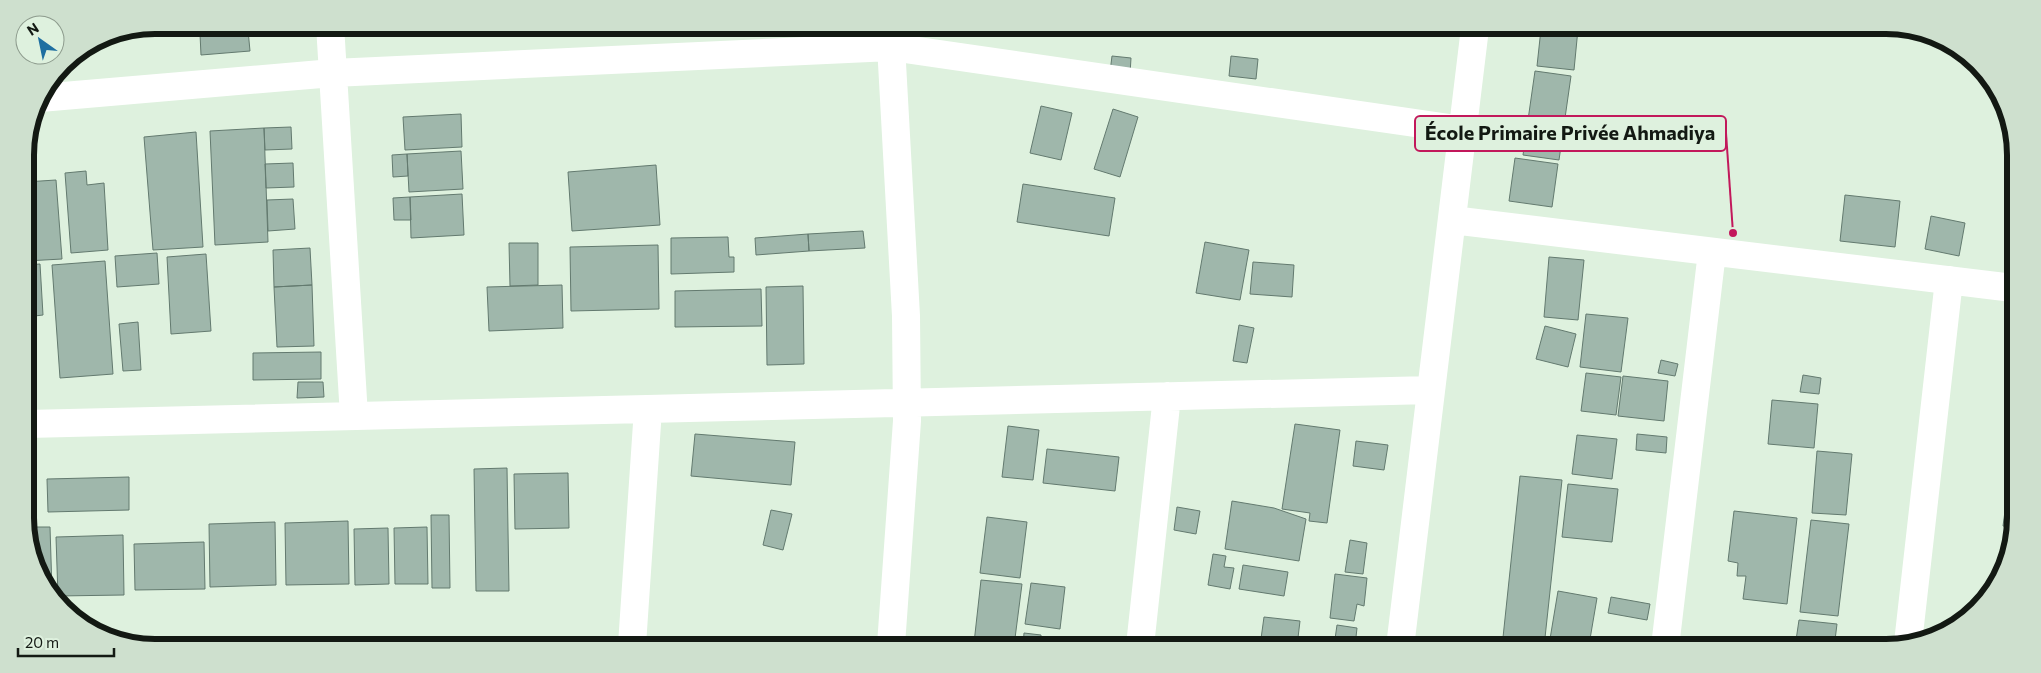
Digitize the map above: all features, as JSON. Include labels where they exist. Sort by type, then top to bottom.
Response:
[{"type":"street","points":[[331,34],[354,416]]},
{"type":"street","points":[[1401,639],[1474,34]]},
{"type":"street","points":[[890,37],[906,316],[907,402],[900,556],[892,639]]},
{"type":"street","points":[[48,97],[333,73],[890,37],[1463,130]]},
{"type":"street","points":[[1452,220],[2007,287]]},
{"type":"street","points":[[1666,639],[1712,252]]},
{"type":"street","points":[[1909,637],[1949,280]]},
{"type":"street","points":[[34,424],[1431,390]]},
{"type":"street","points":[[1141,639],[1167,396]]},
{"type":"street","points":[[632,639],[648,409]]},
{"type":"building","points":[[200,34],[248,34],[250,51],[201,55]]},
{"type":"building","points":[[1540,34],[1578,34],[1574,70],[1537,66]]},
{"type":"building","points":[[1112,56],[1131,58],[1130,74],[1110,72]]},
{"type":"building","points":[[1231,56],[1258,59],[1256,79],[1229,76]]},
{"type":"building","points":[[1535,71],[1571,76],[1559,160],[1523,155]]},
{"type":"building","points":[[1041,106],[1072,113],[1061,160],[1030,153]]},
{"type":"building","points":[[1113,109],[1138,117],[1120,177],[1094,169]]},
{"type":"building","points":[[461,114],[462,147],[405,150],[403,117]]},
{"type":"building","points":[[291,127],[292,149],[265,150],[264,128]]},
{"type":"building","points":[[264,128],[268,242],[215,245],[210,131]]},
{"type":"building","points":[[196,132],[203,247],[153,250],[144,137]]},
{"type":"building","points":[[461,151],[463,189],[409,192],[407,154]]},
{"type":"building","points":[[407,154],[408,176],[393,177],[392,155]]},
{"type":"building","points":[[1515,158],[1558,164],[1552,207],[1509,201]]},
{"type":"building","points":[[293,163],[294,187],[266,188],[265,164]]},
{"type":"building","points":[[656,165],[660,225],[572,231],[568,172]]},
{"type":"building","points":[[86,171],[87,185],[104,183],[108,250],[71,253],[65,173]]},
{"type":"building","points":[[56,180],[62,259],[34,261],[34,181]]},
{"type":"building","points":[[1023,184],[1115,198],[1109,236],[1017,222]]},
{"type":"building","points":[[462,194],[464,235],[411,238],[410,197]]},
{"type":"building","points":[[1845,195],[1900,201],[1895,247],[1840,241]]},
{"type":"building","points":[[410,197],[411,220],[394,220],[393,198]]},
{"type":"building","points":[[293,199],[295,229],[268,231],[267,200]]},
{"type":"building","points":[[1931,216],[1965,223],[1959,256],[1925,249]]},
{"type":"building","points":[[863,231],[865,248],[809,251],[808,234]]},
{"type":"building","points":[[808,234],[809,251],[756,255],[755,238]]},
{"type":"building","points":[[728,237],[729,257],[734,257],[734,272],[671,274],[671,238]]},
{"type":"building","points":[[1205,242],[1249,250],[1240,300],[1196,293]]},
{"type":"building","points":[[509,243],[538,243],[538,285],[510,286]]},
{"type":"building","points":[[658,245],[659,309],[571,311],[570,247]]},
{"type":"building","points":[[310,248],[312,285],[274,287],[273,250]]},
{"type":"building","points":[[157,253],[159,284],[117,287],[115,256]]},
{"type":"building","points":[[206,254],[211,331],[171,334],[167,257]]},
{"type":"building","points":[[1549,257],[1584,260],[1578,320],[1544,317]]},
{"type":"building","points":[[105,261],[113,374],[60,378],[52,265]]},
{"type":"building","points":[[1253,262],[1294,265],[1292,297],[1250,294]]},
{"type":"building","points":[[34,264],[40,264],[43,315],[34,316]]},
{"type":"building","points":[[312,285],[314,346],[277,347],[274,287]]},
{"type":"building","points":[[562,285],[563,328],[489,331],[487,287]]},
{"type":"building","points":[[803,286],[804,364],[767,365],[766,287]]},
{"type":"building","points":[[761,289],[762,326],[675,327],[675,291]]},
{"type":"building","points":[[1586,314],[1628,318],[1621,372],[1580,367]]},
{"type":"building","points":[[138,322],[141,370],[123,371],[119,324]]},
{"type":"building","points":[[1239,325],[1254,328],[1247,363],[1233,361]]},
{"type":"building","points":[[1545,326],[1576,334],[1568,367],[1536,359]]},
{"type":"building","points":[[321,352],[321,379],[253,380],[253,353]]},
{"type":"building","points":[[1661,360],[1678,364],[1675,376],[1658,373]]},
{"type":"building","points":[[1586,373],[1621,377],[1616,415],[1581,411]]},
{"type":"building","points":[[1803,375],[1821,378],[1819,394],[1800,392]]},
{"type":"building","points":[[1623,376],[1668,381],[1664,421],[1618,416]]},
{"type":"building","points":[[298,382],[323,382],[324,397],[297,398]]},
{"type":"building","points":[[1772,400],[1818,404],[1814,448],[1768,444]]},
{"type":"building","points":[[1295,424],[1340,430],[1327,523],[1309,521],[1310,513],[1282,509]]},
{"type":"building","points":[[1008,426],[1039,430],[1033,480],[1002,477]]},
{"type":"building","points":[[695,434],[795,442],[791,485],[691,476]]},
{"type":"building","points":[[1637,434],[1667,437],[1666,453],[1636,450]]},
{"type":"building","points":[[1577,435],[1617,439],[1612,479],[1572,474]]},
{"type":"building","points":[[1356,441],[1388,445],[1384,470],[1353,466]]},
{"type":"building","points":[[1047,449],[1119,457],[1115,491],[1043,483]]},
{"type":"building","points":[[1817,451],[1852,454],[1846,515],[1812,513]]},
{"type":"building","points":[[507,468],[509,591],[476,591],[474,469]]},
{"type":"building","points":[[568,473],[569,528],[515,529],[514,474]]},
{"type":"building","points":[[1520,476],[1562,480],[1545,639],[1503,639]]},
{"type":"building","points":[[129,477],[129,510],[48,512],[47,479]]},
{"type":"building","points":[[1568,484],[1618,489],[1612,542],[1562,537]]},
{"type":"building","points":[[2007,497],[2006,526],[2003,526]]},
{"type":"building","points":[[1232,501],[1274,508],[1306,519],[1299,561],[1225,549]]},
{"type":"building","points":[[1177,507],[1200,511],[1196,534],[1174,530]]},
{"type":"building","points":[[771,510],[792,514],[783,550],[763,545]]},
{"type":"building","points":[[1734,511],[1797,518],[1787,604],[1743,599],[1746,576],[1737,576],[1738,563],[1728,561]]},
{"type":"building","points":[[431,515],[449,515],[450,588],[432,588]]},
{"type":"building","points":[[987,517],[1027,522],[1020,578],[980,573]]},
{"type":"building","points":[[1811,520],[1849,524],[1838,616],[1800,612]]},
{"type":"building","points":[[348,521],[349,584],[286,585],[285,523]]},
{"type":"building","points":[[275,522],[276,585],[210,587],[209,524]]},
{"type":"building","points":[[34,527],[50,527],[52,581],[40,557]]},
{"type":"building","points":[[427,527],[428,584],[395,584],[394,528]]},
{"type":"building","points":[[388,528],[389,584],[355,585],[354,529]]},
{"type":"building","points":[[123,535],[124,595],[62,596],[58,590],[56,537]]},
{"type":"building","points":[[1350,540],[1367,543],[1363,574],[1345,572]]},
{"type":"building","points":[[204,542],[205,589],[135,590],[134,544]]},
{"type":"building","points":[[1213,554],[1226,556],[1224,567],[1234,568],[1230,589],[1208,585]]},
{"type":"building","points":[[1243,565],[1288,572],[1284,596],[1239,589]]},
{"type":"building","points":[[1335,574],[1367,578],[1364,606],[1357,604],[1354,621],[1330,618]]},
{"type":"building","points":[[981,580],[1022,584],[1015,639],[974,639]]},
{"type":"building","points":[[1031,583],[1065,587],[1060,629],[1025,624]]},
{"type":"building","points":[[1558,591],[1597,598],[1590,639],[1550,639]]},
{"type":"building","points":[[1611,597],[1650,604],[1647,620],[1608,613]]},
{"type":"building","points":[[1264,617],[1300,621],[1298,639],[1261,639]]},
{"type":"building","points":[[1799,620],[1837,624],[1835,639],[1796,639]]},
{"type":"building","points":[[1337,625],[1357,628],[1356,639],[1335,639]]},
{"type":"building","points":[[1024,633],[1041,635],[1041,639],[1024,639]]},
{"type":"place","name":"École Primaire Privée Ahmadiya","points":[[1733,233]]}]
